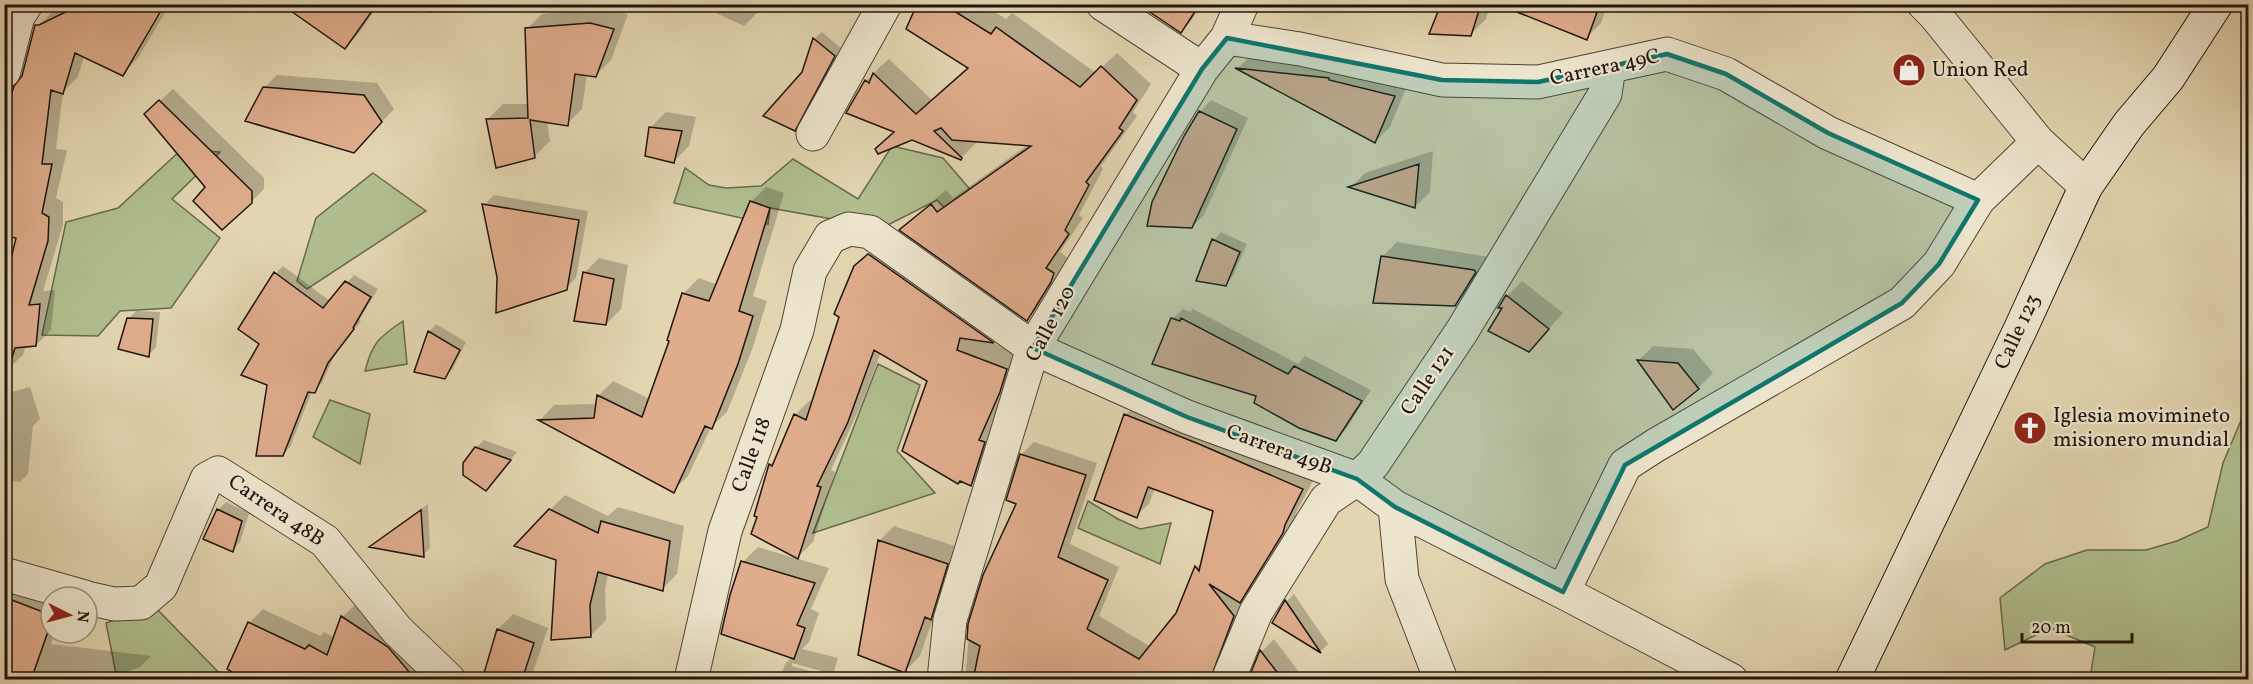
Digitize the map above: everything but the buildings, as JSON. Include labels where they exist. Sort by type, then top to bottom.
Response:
[{"type":"street","points":[[4,71],[18,16],[26,4]]},
{"type":"street","points":[[813,134],[885,4]]},
{"type":"street","points":[[1103,4],[1202,69]]},
{"type":"street","name":"Calle 120","points":[[944,680],[950,620],[1034,348],[1202,69],[1227,38],[1242,4]]},
{"type":"street","name":"Calle 123","points":[[1851,680],[2020,330],[2086,186],[2129,124],[2168,78],[2216,4]]},
{"type":"street","points":[[1936,8],[2038,142],[2086,186]]},
{"type":"street","name":"Carrera 49C","points":[[1227,38],[1300,49],[1442,80],[1538,82],[1608,68],[1649,56],[1667,54],[1726,74],[1828,133],[1978,200]]},
{"type":"street","name":"Calle 121","points":[[1228,680],[1256,612],[1326,500],[1373,464],[1462,331],[1605,94],[1608,68]]},
{"type":"street","points":[[1563,591],[1625,465],[1902,303],[1939,264],[1978,200],[2038,142]]},
{"type":"street","name":"Carrera 49B","points":[[830,237],[849,229],[870,232],[1034,348],[1187,417],[1357,478],[1395,507],[1563,591],[1731,680]]},
{"type":"street","name":"Calle 118","points":[[691,680],[725,531],[797,330],[810,271],[830,237]]},
{"type":"street","name":"Carrera 48B","points":[[99,600],[114,604],[141,603],[161,586],[207,479],[218,473],[325,541],[397,630],[448,680]]},
{"type":"street","points":[[1395,507],[1402,579],[1441,680]]},
{"type":"street","name":"Carrera 48B","points":[[4,574],[43,585]]},
{"type":"highlighted area","points":[[1227,38],[1442,80],[1538,82],[1667,54],[1726,74],[1828,133],[1978,200],[1939,264],[1902,303],[1625,465],[1563,592],[1395,507],[1357,479],[1187,417],[1033,348],[1202,69]]},
{"type":"green space","points":[[388,5],[436,5],[432,12],[386,7]]},
{"type":"green space","points":[[892,146],[943,158],[1005,230],[985,253],[937,200],[882,228],[770,208],[768,224],[674,203],[685,168],[709,185],[726,188],[761,186],[793,159],[858,199]]},
{"type":"green space","points":[[182,149],[220,152],[172,199],[220,238],[171,308],[120,311],[98,336],[42,335],[66,222],[118,208]]},
{"type":"green space","points":[[373,173],[426,211],[307,289],[297,281],[316,218]]},
{"type":"green space","points":[[403,321],[407,364],[365,371],[374,347],[388,332]]},
{"type":"green space","points":[[878,364],[920,385],[897,451],[935,493],[813,533]]},
{"type":"green space","points":[[330,400],[370,414],[360,464],[313,437]]},
{"type":"green space","points":[[2248,404],[2248,679],[2090,679],[2095,647],[2050,628],[2005,650],[2000,598],[2045,564],[2087,550],[2146,550],[2177,541],[2208,527],[2223,463]]},
{"type":"green space","points":[[1088,501],[1140,529],[1171,523],[1160,564],[1078,528]]},
{"type":"green space","points":[[154,606],[225,679],[117,679],[106,623]]},
{"type":"place","name":"Union Red","points":[[1909,70]]},
{"type":"place","name":"Iglesia movimineto misionero mundial","points":[[2030,428]]}]
